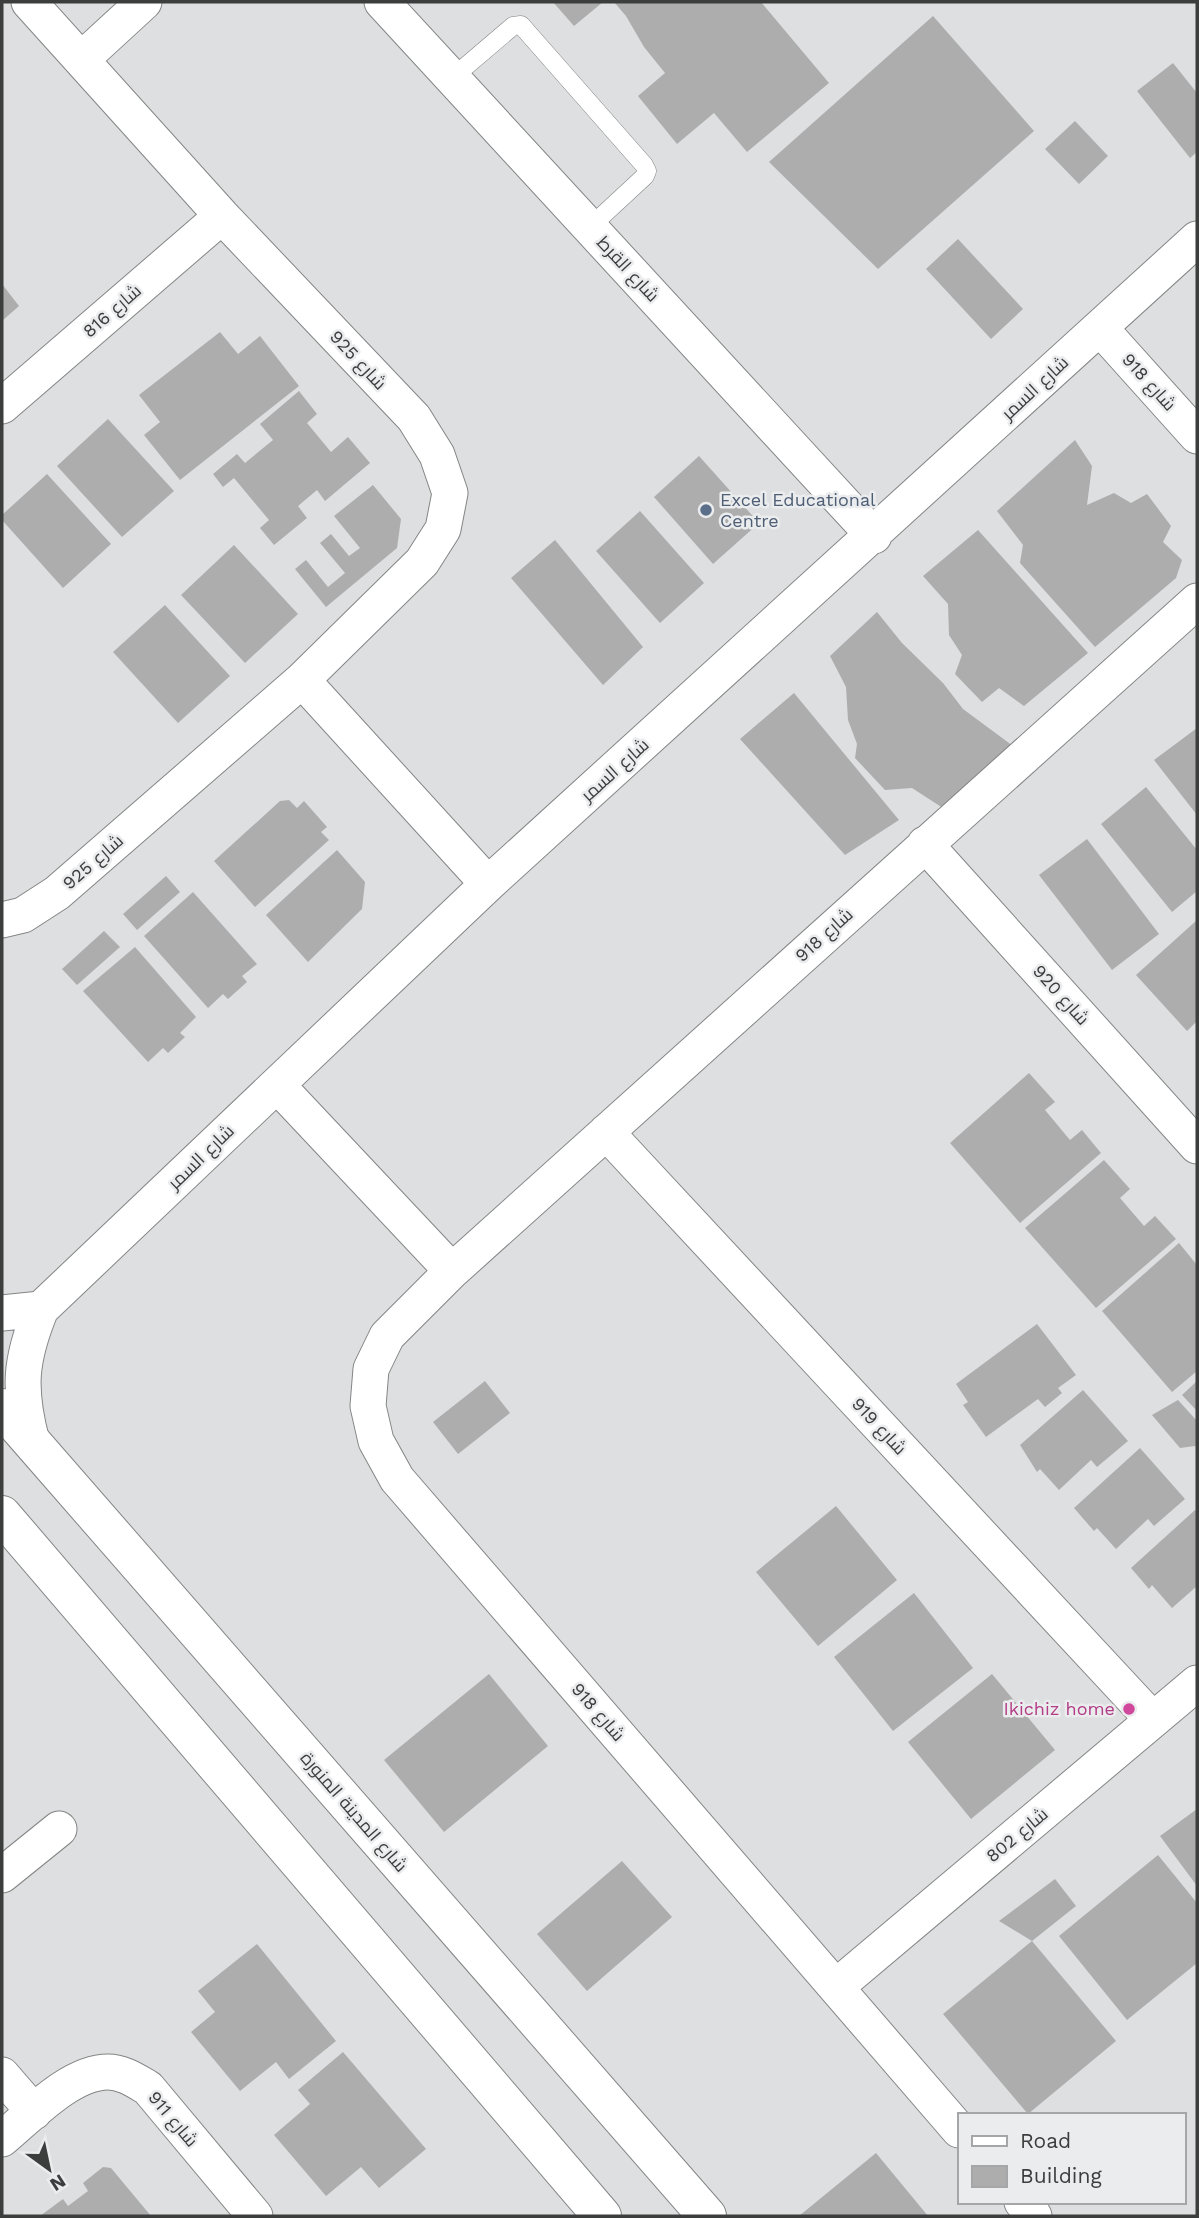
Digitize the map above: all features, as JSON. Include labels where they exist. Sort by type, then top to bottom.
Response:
[{"type":"street","name":"شارع 925","points":[[2,920],[23,915],[57,893],[302,680],[422,562],[443,529],[450,493],[437,455],[414,418],[222,216],[29,2]]},
{"type":"street","points":[[82,59],[144,2]]},
{"type":"street","name":"شارع القرط","points":[[382,2],[874,536]]},
{"type":"street","name":"شارع 816","points":[[2,406],[222,216]]},
{"type":"street","name":"شارع السمر","points":[[32,1442],[23,1409],[22,1375],[28,1340],[41,1309],[488,884],[874,536],[1197,239]]},
{"type":"street","name":"شارع 918","points":[[1100,328],[1197,436]]},
{"type":"street","name":"شارع 918","points":[[958,2129],[397,1479],[376,1441],[368,1406],[371,1369],[387,1336],[452,1271],[1197,601]]},
{"type":"street","points":[[302,680],[488,884]]},
{"type":"street","name":"شارع 920","points":[[925,844],[1197,1146]]},
{"type":"street","points":[[277,1085],[452,1271]]},
{"type":"street","name":"شارع 919","points":[[606,1132],[1153,1720]]},
{"type":"street","points":[[2,1313],[41,1309]]},
{"type":"street","name":"شارع المدينة المنورة","points":[[2,1408],[707,2216]]},
{"type":"street","points":[[2,1516],[602,2216]]},
{"type":"street","name":"شارع 802","points":[[836,1987],[1197,1683]]},
{"type":"street","points":[[2,1875],[59,1829]]},
{"type":"street","name":"شارع 911","points":[[2,2139],[79,2078],[108,2072],[127,2076],[148,2088],[255,2216]]},
{"type":"street","points":[[2,2075],[34,2112]]},
{"type":"lane","points":[[453,78],[513,26],[521,25],[647,171],[645,176],[590,228]]},
{"type":"building","points":[[553,2],[603,2],[574,26]]},
{"type":"building","points":[[614,2],[761,2],[829,83],[747,152],[714,113],[677,144],[638,96],[665,73]]},
{"type":"building","points":[[933,16],[1034,131],[878,269],[769,162]]},
{"type":"building","points":[[1173,63],[1197,93],[1197,152],[1190,158],[1137,91]]},
{"type":"building","points":[[1075,121],[1108,156],[1079,184],[1045,149]]},
{"type":"building","points":[[958,239],[1023,309],[991,339],[926,269]]},
{"type":"building","points":[[2,284],[19,306],[2,321]]},
{"type":"building","points":[[220,332],[238,354],[260,336],[299,386],[180,480],[144,435],[160,422],[139,395]]},
{"type":"building","points":[[299,391],[317,414],[307,423],[331,452],[348,437],[370,463],[325,501],[317,490],[298,506],[307,518],[274,545],[260,528],[269,520],[234,478],[223,487],[213,474],[237,454],[245,463],[273,440],[260,424]]},
{"type":"building","points":[[108,419],[174,491],[122,537],[57,466]]},
{"type":"building","points":[[1075,440],[1092,466],[1087,505],[1114,493],[1131,503],[1147,494],[1171,526],[1163,542],[1182,560],[1176,578],[1095,647],[1020,563],[1023,545],[997,511]]},
{"type":"building","name":"Excel Educational Centre","points":[[699,456],[759,523],[713,564],[654,497]]},
{"type":"building","points":[[47,474],[111,544],[63,588],[2,520],[2,515]]},
{"type":"building","points":[[373,485],[401,519],[397,548],[326,607],[295,569],[306,560],[328,587],[345,573],[320,543],[331,534],[349,556],[360,548],[334,516]]},
{"type":"building","points":[[640,511],[704,583],[660,623],[596,551]]},
{"type":"building","points":[[978,530],[1088,653],[1024,706],[999,688],[982,702],[955,674],[962,655],[949,635],[948,604],[923,576]]},
{"type":"building","points":[[555,540],[643,647],[603,685],[511,578]]},
{"type":"building","points":[[234,545],[298,614],[245,663],[181,595]]},
{"type":"building","points":[[165,605],[230,676],[178,723],[113,652]]},
{"type":"building","points":[[877,612],[902,643],[943,683],[963,709],[1013,746],[946,810],[912,788],[885,790],[855,758],[857,744],[848,720],[846,687],[830,656]]},
{"type":"building","points":[[794,693],[899,820],[845,855],[740,739]]},
{"type":"building","points":[[1197,728],[1197,815],[1154,760]]},
{"type":"building","points":[[1146,787],[1197,850],[1197,891],[1172,912],[1101,824]]},
{"type":"building","points":[[289,800],[297,808],[304,801],[327,827],[321,832],[329,840],[255,907],[214,861],[280,801]]},
{"type":"building","points":[[1087,839],[1159,934],[1112,970],[1039,875]]},
{"type":"building","points":[[337,850],[365,882],[362,909],[308,962],[266,915]]},
{"type":"building","points":[[166,876],[180,892],[137,930],[123,914]]},
{"type":"building","points":[[193,892],[257,964],[242,976],[247,982],[228,999],[223,994],[208,1008],[144,936]]},
{"type":"building","points":[[1197,920],[1197,1021],[1187,1031],[1136,975]]},
{"type":"building","points":[[104,931],[120,947],[77,985],[62,969]]},
{"type":"building","points":[[135,947],[196,1017],[180,1033],[185,1037],[168,1053],[163,1048],[148,1062],[83,991]]},
{"type":"building","points":[[1029,1073],[1055,1102],[1045,1110],[1070,1140],[1082,1130],[1101,1153],[1020,1223],[950,1143]]},
{"type":"building","points":[[1104,1160],[1130,1189],[1120,1198],[1144,1226],[1155,1216],[1176,1239],[1096,1308],[1025,1228]]},
{"type":"building","points":[[1179,1243],[1197,1265],[1197,1371],[1172,1392],[1102,1311]]},
{"type":"building","points":[[1037,1324],[1076,1375],[1058,1388],[1062,1393],[1045,1407],[1038,1399],[986,1437],[963,1405],[968,1402],[956,1384]]},
{"type":"building","points":[[485,1381],[510,1413],[458,1454],[433,1422]]},
{"type":"building","points":[[1197,1381],[1197,1411],[1182,1395]]},
{"type":"building","points":[[1083,1390],[1128,1441],[1097,1467],[1091,1460],[1059,1490],[1040,1469],[1037,1472],[1020,1445]]},
{"type":"building","points":[[1178,1400],[1197,1421],[1197,1448],[1180,1448],[1152,1415]]},
{"type":"building","points":[[1140,1448],[1185,1499],[1154,1526],[1148,1519],[1116,1549],[1097,1528],[1094,1531],[1074,1508]]},
{"type":"building","points":[[836,1506],[897,1580],[818,1646],[756,1572]]},
{"type":"building","points":[[1195,1510],[1197,1586],[1172,1608],[1152,1585],[1149,1589],[1131,1568]]},
{"type":"building","points":[[914,1593],[973,1668],[893,1731],[834,1657]]},
{"type":"building","points":[[489,1674],[548,1746],[444,1832],[384,1760]]},
{"type":"building","points":[[992,1674],[1055,1750],[971,1819],[908,1742]]},
{"type":"building","points":[[1197,1809],[1197,1886],[1160,1836]]},
{"type":"building","points":[[1158,1855],[1197,1903],[1197,1963],[1127,2020],[1059,1936]]},
{"type":"building","points":[[622,1861],[672,1917],[587,1991],[537,1934]]},
{"type":"building","points":[[1055,1879],[1076,1906],[1032,1941],[999,1921]]},
{"type":"building","points":[[1032,1941],[1116,2041],[1027,2113],[943,2014]]},
{"type":"building","points":[[257,1944],[336,2041],[289,2079],[276,2062],[240,2091],[191,2032],[215,2012],[198,1991]]},
{"type":"building","points":[[343,2052],[426,2149],[379,2188],[361,2167],[326,2196],[274,2135],[310,2104],[298,2090]]},
{"type":"building","points":[[876,2153],[928,2216],[799,2216]]},
{"type":"building","points":[[103,2167],[111,2168],[151,2216],[40,2216],[63,2199],[68,2206],[88,2191],[83,2183]]},
{"type":"place","name":"Excel Educational Centre","points":[[706,510]]},
{"type":"place","name":"Ikichiz home","points":[[1129,1709]]}]
